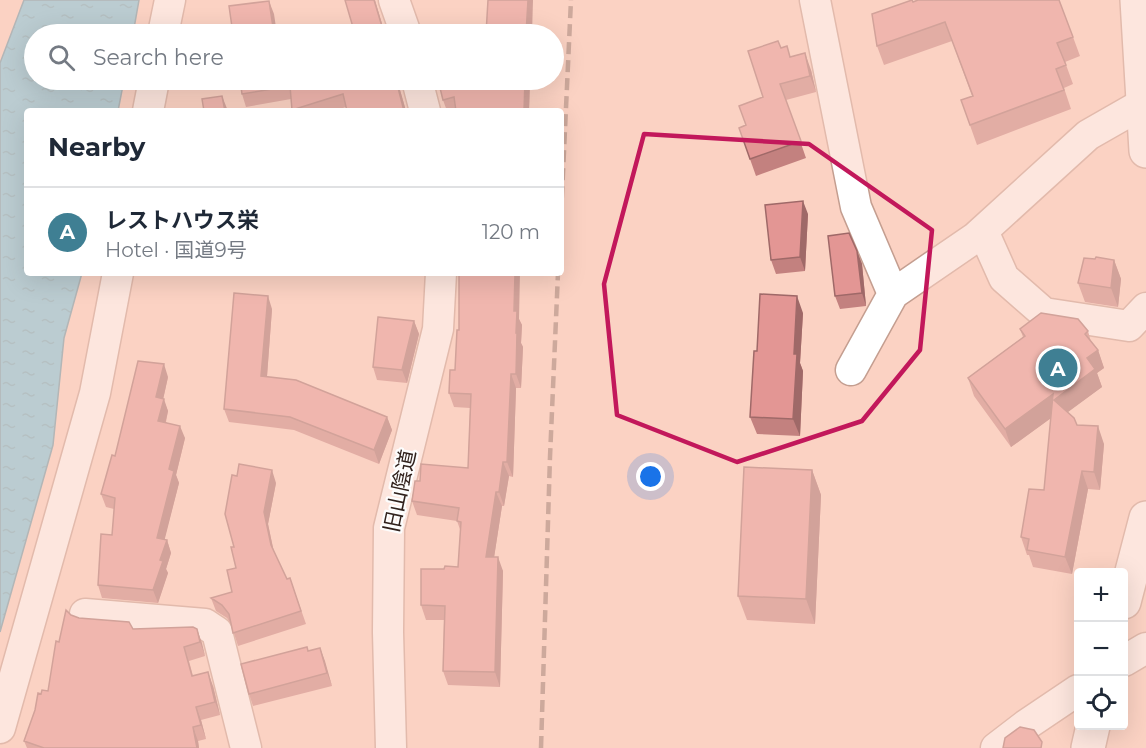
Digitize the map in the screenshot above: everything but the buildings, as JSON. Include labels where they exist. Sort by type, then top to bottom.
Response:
[{"type":"main road","points":[[1137,0],[1146,151]]},
{"type":"main road","points":[[1128,587],[1146,518]]},
{"type":"main road","points":[[1088,748],[1092,730]]},
{"type":"street","points":[[165,24],[170,0]]},
{"type":"street","points":[[394,0],[402,24]]},
{"type":"street","points":[[815,0],[856,207],[893,294]]},
{"type":"street","points":[[149,108],[152,90]]},
{"type":"street","points":[[420,90],[424,108]]},
{"type":"street","points":[[851,370],[893,294],[983,231],[1088,135],[1144,103]]},
{"type":"street","points":[[983,231],[1004,278],[1044,313],[1128,326],[1146,308]]},
{"type":"street","points":[[0,728],[95,393],[117,276]]},
{"type":"street","name":"旧山陰道","points":[[390,748],[389,528],[438,329],[441,276]]},
{"type":"street","points":[[85,614],[205,624],[217,632],[246,748]]},
{"type":"street","points":[[1128,659],[1146,648]]},
{"type":"street","points":[[996,748],[1074,693]]},
{"type":"highlighted area","points":[[644,134],[809,144],[932,230],[920,350],[862,421],[737,462],[617,415],[604,284]]},
{"type":"water","points":[[24,0],[139,0],[135,24],[24,24],[24,90],[122,90],[119,108],[24,108],[24,276],[81,276],[64,338],[53,445],[0,632],[0,63]]},
{"type":"railway","points":[[564,151],[571,0]]},
{"type":"railway","points":[[541,748],[558,276]]},
{"type":"place","name":"レストハウス栄","points":[[1058,368]]}]
